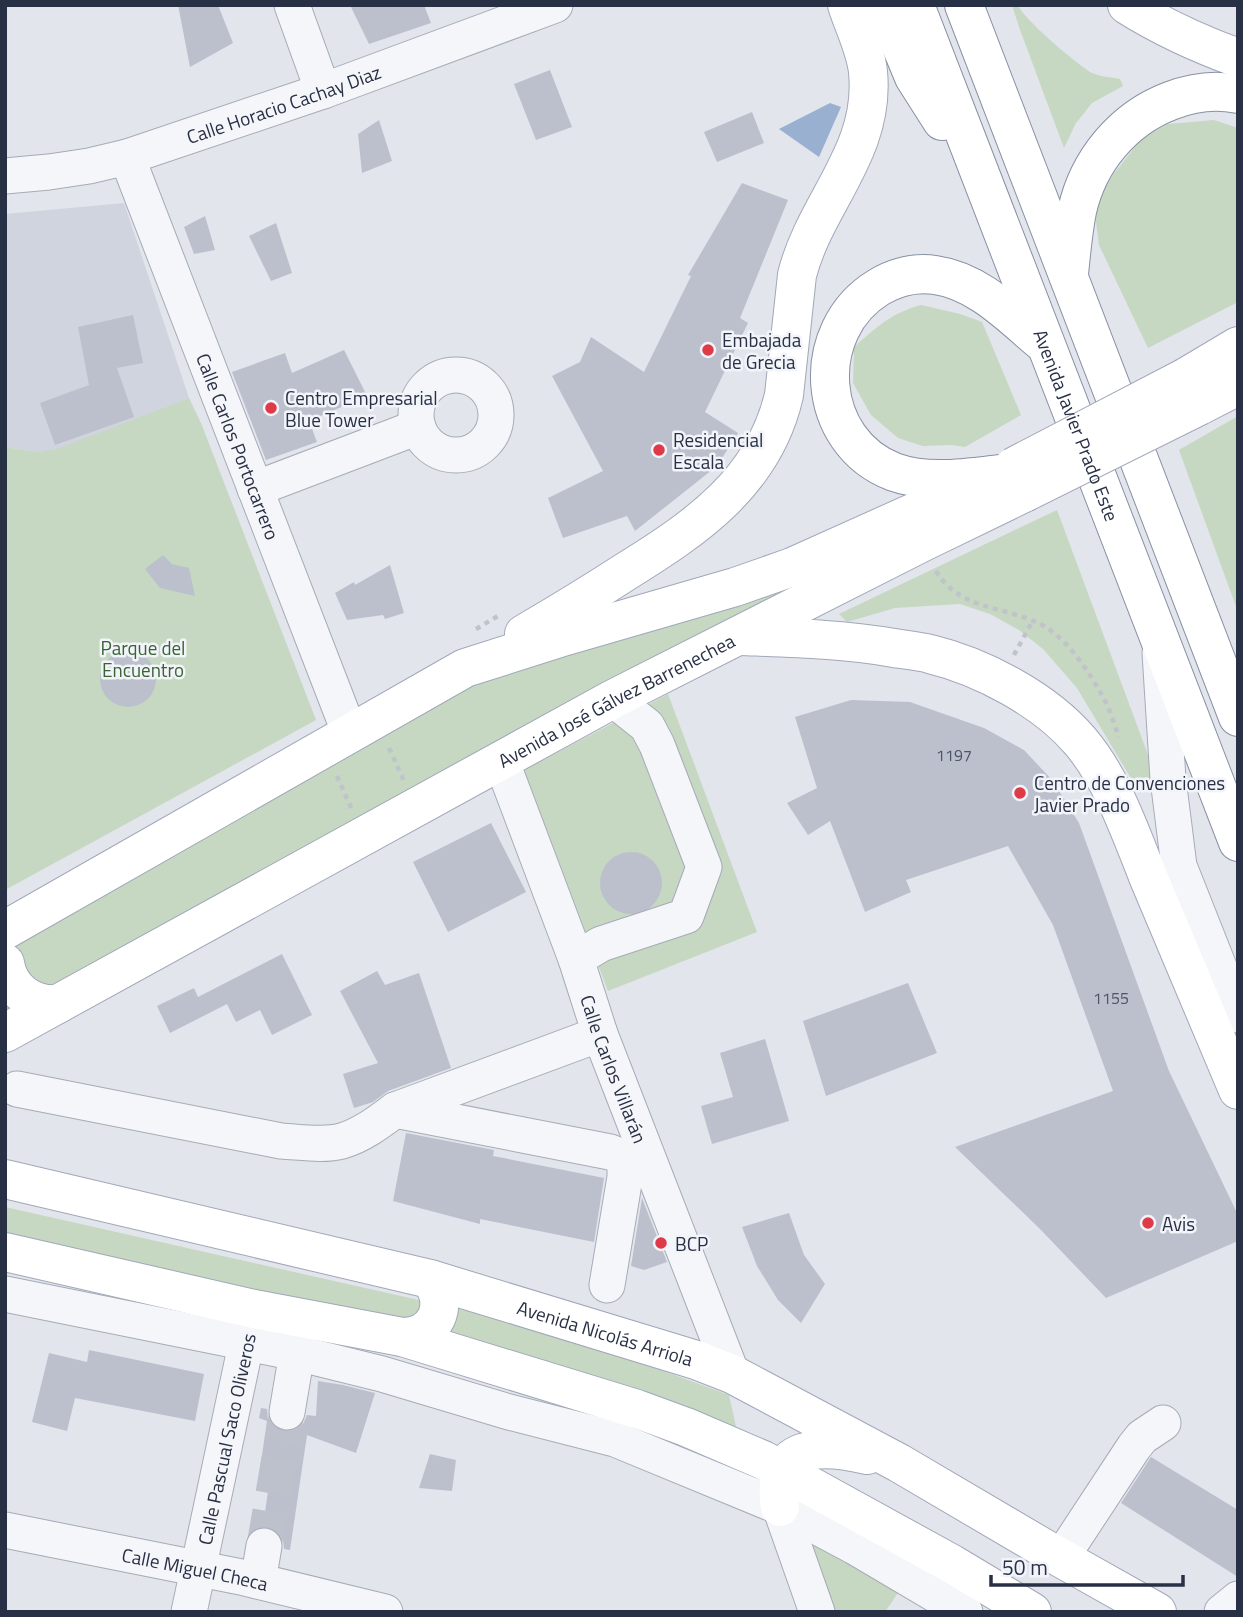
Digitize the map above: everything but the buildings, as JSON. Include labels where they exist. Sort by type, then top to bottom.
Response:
[{"type":"main road","points":[[466,651],[558,615],[685,532],[728,496],[762,452],[776,423],[783,395],[797,275],[802,257],[816,224],[858,146],[866,117],[869,99],[868,70],[847,5]]},
{"type":"main road","points":[[884,5],[923,94],[977,167]]},
{"type":"main road","name":"Avenida Javier Prado Este","points":[[915,5],[1238,842]]},
{"type":"main road","points":[[1127,5],[1172,31],[1238,58]]},
{"type":"main road","points":[[965,6],[1238,717]]},
{"type":"main road","points":[[1069,280],[1078,208],[1092,173],[1111,141],[1132,121],[1167,102],[1207,91],[1238,94]]},
{"type":"main road","points":[[1012,478],[919,478],[895,472],[872,460],[844,429],[834,407],[830,378],[832,351],[850,313],[872,292],[893,279],[924,274],[951,279],[984,295],[1046,346]]},
{"type":"main road","name":"Avenida José Gálvez Barrenechea","points":[[11,934],[350,734],[466,651],[566,636],[735,587],[792,567],[1012,478],[1192,391],[1238,346]]},
{"type":"main road","name":"Avenida José Gálvez Barrenechea","points":[[1192,391],[1238,386]]},
{"type":"main road","name":"Avenida José Gálvez Barrenechea","points":[[5,1033],[613,699],[923,542],[1012,478]]},
{"type":"main road","points":[[736,636],[855,641],[930,653],[982,672],[1015,689],[1051,714],[1080,741],[1119,807],[1238,1090]]},
{"type":"main road","points":[[5,963],[9,978],[20,992],[34,1002],[58,1004]]},
{"type":"main road","name":"Avenida Nicolás Arriola","points":[[5,1180],[430,1279],[671,1352],[732,1374],[899,1463],[1061,1558],[1158,1610]]},
{"type":"main road","points":[[5,1252],[250,1326],[402,1337],[422,1333],[436,1318],[439,1297],[430,1279]]},
{"type":"main road","points":[[489,1363],[480,1350],[479,1326],[494,1308],[508,1302]]},
{"type":"main road","points":[[402,1337],[637,1409],[763,1460],[781,1489],[927,1587],[1032,1612]]},
{"type":"main road","points":[[781,1489],[789,1461],[801,1454],[824,1449],[852,1451],[899,1463]]},
{"type":"street","points":[[292,5],[323,91]]},
{"type":"street","name":"Calle Horacio Cachay Diaz","points":[[5,176],[89,166],[127,157],[323,91],[542,8]]},
{"type":"street","name":"Calle Carlos Portocarrero","points":[[127,157],[350,734]]},
{"type":"street","points":[[255,489],[418,427]]},
{"type":"street","points":[[1159,639],[1168,779],[1179,866],[1238,1015]]},
{"type":"street","points":[[576,959],[601,944],[686,916],[704,867],[657,745],[647,726],[613,699]]},
{"type":"street","name":"Calle Carlos Villarán","points":[[501,760],[576,959],[600,1034],[732,1374]]},
{"type":"street","points":[[17,1089],[281,1141],[341,1141],[377,1124],[395,1110],[600,1034]]},
{"type":"street","points":[[395,1110],[620,1155],[625,1162],[625,1177],[607,1285]]},
{"type":"street","points":[[5,1294],[250,1326],[297,1353],[615,1439],[781,1489],[817,1612]]},
{"type":"street","name":"Calle Pascual Saco Oliveros","points":[[188,1612],[250,1326]]},
{"type":"street","points":[[287,1412],[297,1353]]},
{"type":"street","points":[[1061,1558],[1134,1447],[1142,1437],[1163,1423]]},
{"type":"street","name":"Calle Miguel Checa","points":[[5,1530],[198,1568],[384,1612]]},
{"type":"street","points":[[258,1581],[264,1546]]},
{"type":"street","points":[[927,1587],[965,1612]]},
{"type":"street","points":[[1222,1612],[1238,1599]]},
{"type":"path","points":[[923,542],[937,573],[955,593],[1045,627],[1065,644],[1104,698],[1123,747]]},
{"type":"path","points":[[466,651],[501,614]]},
{"type":"path","points":[[350,734],[416,807]]},
{"type":"path","points":[[350,734],[363,836]]},
{"type":"shaded area","points":[[124,203],[189,398],[57,450],[38,452],[5,447],[5,214]]},
{"type":"green space","points":[[1012,5],[1018,5],[1040,30],[1085,69],[1098,75],[1120,79],[1123,86],[1092,103],[1076,123],[1064,148],[1019,27]]},
{"type":"green space","points":[[1214,120],[1238,128],[1238,302],[1148,348],[1099,245],[1094,207],[1113,175],[1141,139],[1168,124]]},
{"type":"green space","points":[[921,305],[982,322],[1021,415],[965,447],[923,446],[898,438],[871,415],[853,383],[854,347],[877,327],[910,308]]},
{"type":"green space","name":"Parque del Encuentro","points":[[189,398],[316,720],[5,890],[5,447],[38,452],[57,449]]},
{"type":"green space","points":[[1238,416],[1238,612],[1179,450]]},
{"type":"green space","points":[[1057,510],[1157,779],[1135,785],[1077,688],[1043,649],[1019,630],[990,614],[960,604],[895,608],[847,622],[839,614]]},
{"type":"green space","points":[[777,587],[783,598],[5,1018],[5,951],[381,723],[528,657]]},
{"type":"green space","points":[[668,694],[757,932],[608,991],[524,770]]},
{"type":"green space","points":[[5,1207],[552,1330],[729,1395],[739,1440],[5,1239]]},
{"type":"green space","points":[[794,1530],[902,1587],[885,1612],[827,1612]]},
{"type":"water","points":[[830,103],[841,107],[819,157],[779,129]]},
{"type":"tunnel","points":[[264,1546],[287,1412]]},
{"type":"place","name":"Embajada de Grecia","points":[[708,350]]},
{"type":"place","name":"Centro Empresarial Blue Tower","points":[[271,408]]},
{"type":"place","name":"Residencial Escala","points":[[659,450]]},
{"type":"place","name":"Centro de Convenciones Javier Prado","points":[[1020,793]]},
{"type":"place","name":"Avis","points":[[1148,1223]]},
{"type":"place","name":"BCP","points":[[661,1243]]}]
